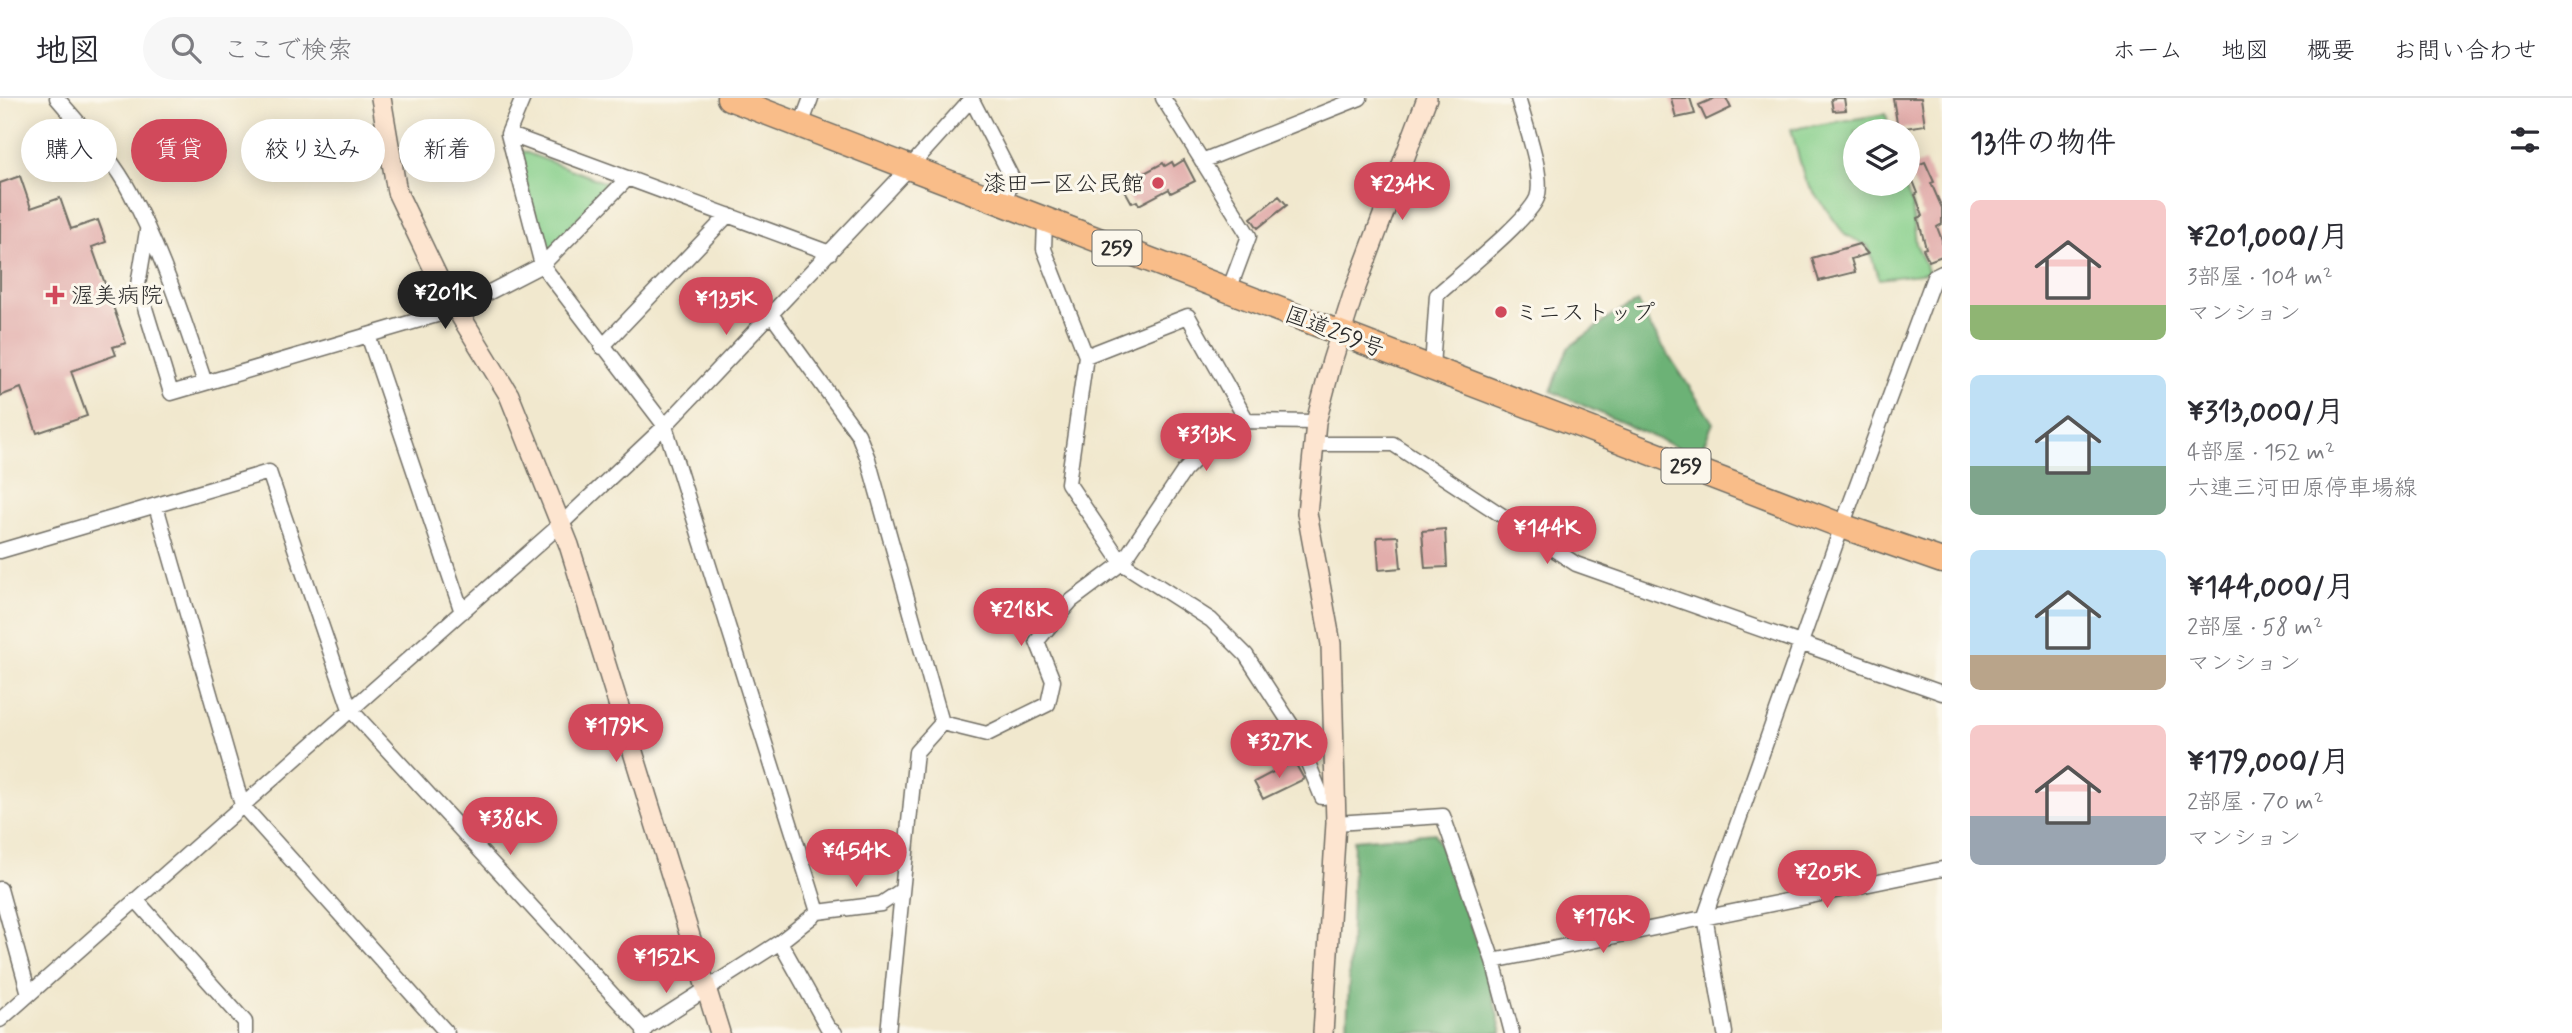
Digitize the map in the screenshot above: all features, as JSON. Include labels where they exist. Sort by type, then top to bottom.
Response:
[{"type":"highway","name":"国道259号","points":[[729,98],[1842,526],[1942,561]]},
{"type":"street","points":[[57,98],[130,190],[170,277],[205,383]]},
{"type":"street","points":[[381,98],[397,192],[441,285],[509,396],[561,524],[720,1033]]},
{"type":"street","points":[[523,98],[508,134],[542,265],[602,347],[665,426],[818,912]]},
{"type":"street","points":[[802,125],[811,98]]},
{"type":"street","points":[[0,1020],[561,524],[665,426],[830,253],[971,98],[1013,178],[1004,205]]},
{"type":"street","points":[[1163,98],[1249,236],[1230,290]]},
{"type":"street","points":[[1202,161],[1360,98]]},
{"type":"street","points":[[1323,1033],[1336,823],[1331,643],[1307,513],[1316,422],[1340,333],[1426,98]]},
{"type":"street","points":[[1432,367],[1437,295],[1525,215],[1538,197],[1538,174],[1518,98]]},
{"type":"street","points":[[508,134],[830,253]]},
{"type":"street","points":[[147,231],[138,285],[171,393],[457,309],[542,265],[628,178]]},
{"type":"street","points":[[602,347],[728,215]]},
{"type":"street","points":[[1045,221],[1044,249],[1086,355],[1068,483],[1122,563],[1211,620],[1246,654],[1294,729],[1322,797],[1335,795]]},
{"type":"street","points":[[1725,1033],[1705,916],[1842,526],[1934,277],[1942,273]]},
{"type":"street","points":[[771,314],[858,434],[868,459],[942,723]]},
{"type":"street","points":[[1086,355],[1188,316],[1247,421]]},
{"type":"street","points":[[368,335],[462,612]]},
{"type":"street","points":[[942,723],[987,734],[1048,704],[1053,681],[1037,641],[1071,601],[1122,563],[1184,471],[1213,441],[1247,421],[1316,422]]},
{"type":"street","points":[[1314,444],[1393,444],[1576,564],[1799,645],[1942,693]]},
{"type":"street","points":[[0,551],[269,472],[350,709],[644,1031],[780,942],[818,912],[881,904],[902,890]]},
{"type":"street","points":[[156,506],[242,805],[447,1033]]},
{"type":"street","points":[[888,1033],[916,752],[942,723]]},
{"type":"street","points":[[1336,823],[1443,816],[1493,961],[1512,1033]]},
{"type":"street","points":[[1493,961],[1942,869]]},
{"type":"street","points":[[0,889],[29,995]]},
{"type":"street","points":[[137,901],[245,1022],[245,1033]]},
{"type":"street","points":[[780,942],[828,1028],[835,1033]]},
{"type":"green space","points":[[1886,114],[1887,119],[1854,119]]},
{"type":"green space","points":[[1843,121],[1843,196],[1909,196],[1916,244],[1929,273],[1879,279],[1868,246],[1845,235],[1805,180],[1791,129]]},
{"type":"green space","points":[[517,149],[609,184],[546,255]]},
{"type":"green space","points":[[1638,302],[1651,328],[1713,423],[1698,457],[1551,391],[1568,348],[1613,315]]},
{"type":"green space","points":[[1435,833],[1485,963],[1502,1033],[1347,1033],[1354,840]]},
{"type":"building","points":[[1671,98],[1690,98],[1695,114],[1676,118]]},
{"type":"building","points":[[1715,98],[1726,98],[1731,108],[1706,120],[1699,105]]},
{"type":"building","points":[[1844,98],[1846,110],[1833,111],[1831,99]]},
{"type":"building","points":[[1893,98],[1921,98],[1925,125],[1920,126],[1920,119],[1896,119]]},
{"type":"building","name":"漆田一区公民館","points":[[1184,160],[1195,181],[1171,193],[1169,189],[1139,205],[1137,201],[1132,203],[1122,185],[1163,163],[1165,166],[1172,162],[1174,166]]},
{"type":"building","points":[[1925,162],[1942,208],[1942,224],[1937,227],[1942,240],[1942,256],[1929,261],[1923,249],[1926,248],[1918,218],[1923,216],[1915,196],[1920,196],[1920,164]]},
{"type":"building","name":"渥美病院","points":[[20,176],[31,208],[60,198],[71,229],[98,220],[106,242],[92,247],[126,343],[113,347],[116,355],[71,371],[87,416],[37,433],[21,388],[0,396],[0,183]]},
{"type":"building","points":[[1279,196],[1287,205],[1258,228],[1251,218]]},
{"type":"building","points":[[1859,244],[1868,254],[1851,259],[1855,272],[1819,281],[1812,258]]},
{"type":"building","points":[[1445,529],[1447,567],[1425,568],[1422,531]]},
{"type":"building","points":[[1398,536],[1401,568],[1379,570],[1377,537]]},
{"type":"building","points":[[1294,761],[1304,779],[1263,799],[1254,782]]},
{"type":"place","name":"漆田一区公民館","points":[[1158,183]]},
{"type":"place","name":"渥美病院","points":[[55,295]]},
{"type":"place","name":"ミニストップ","points":[[1501,312]]}]
